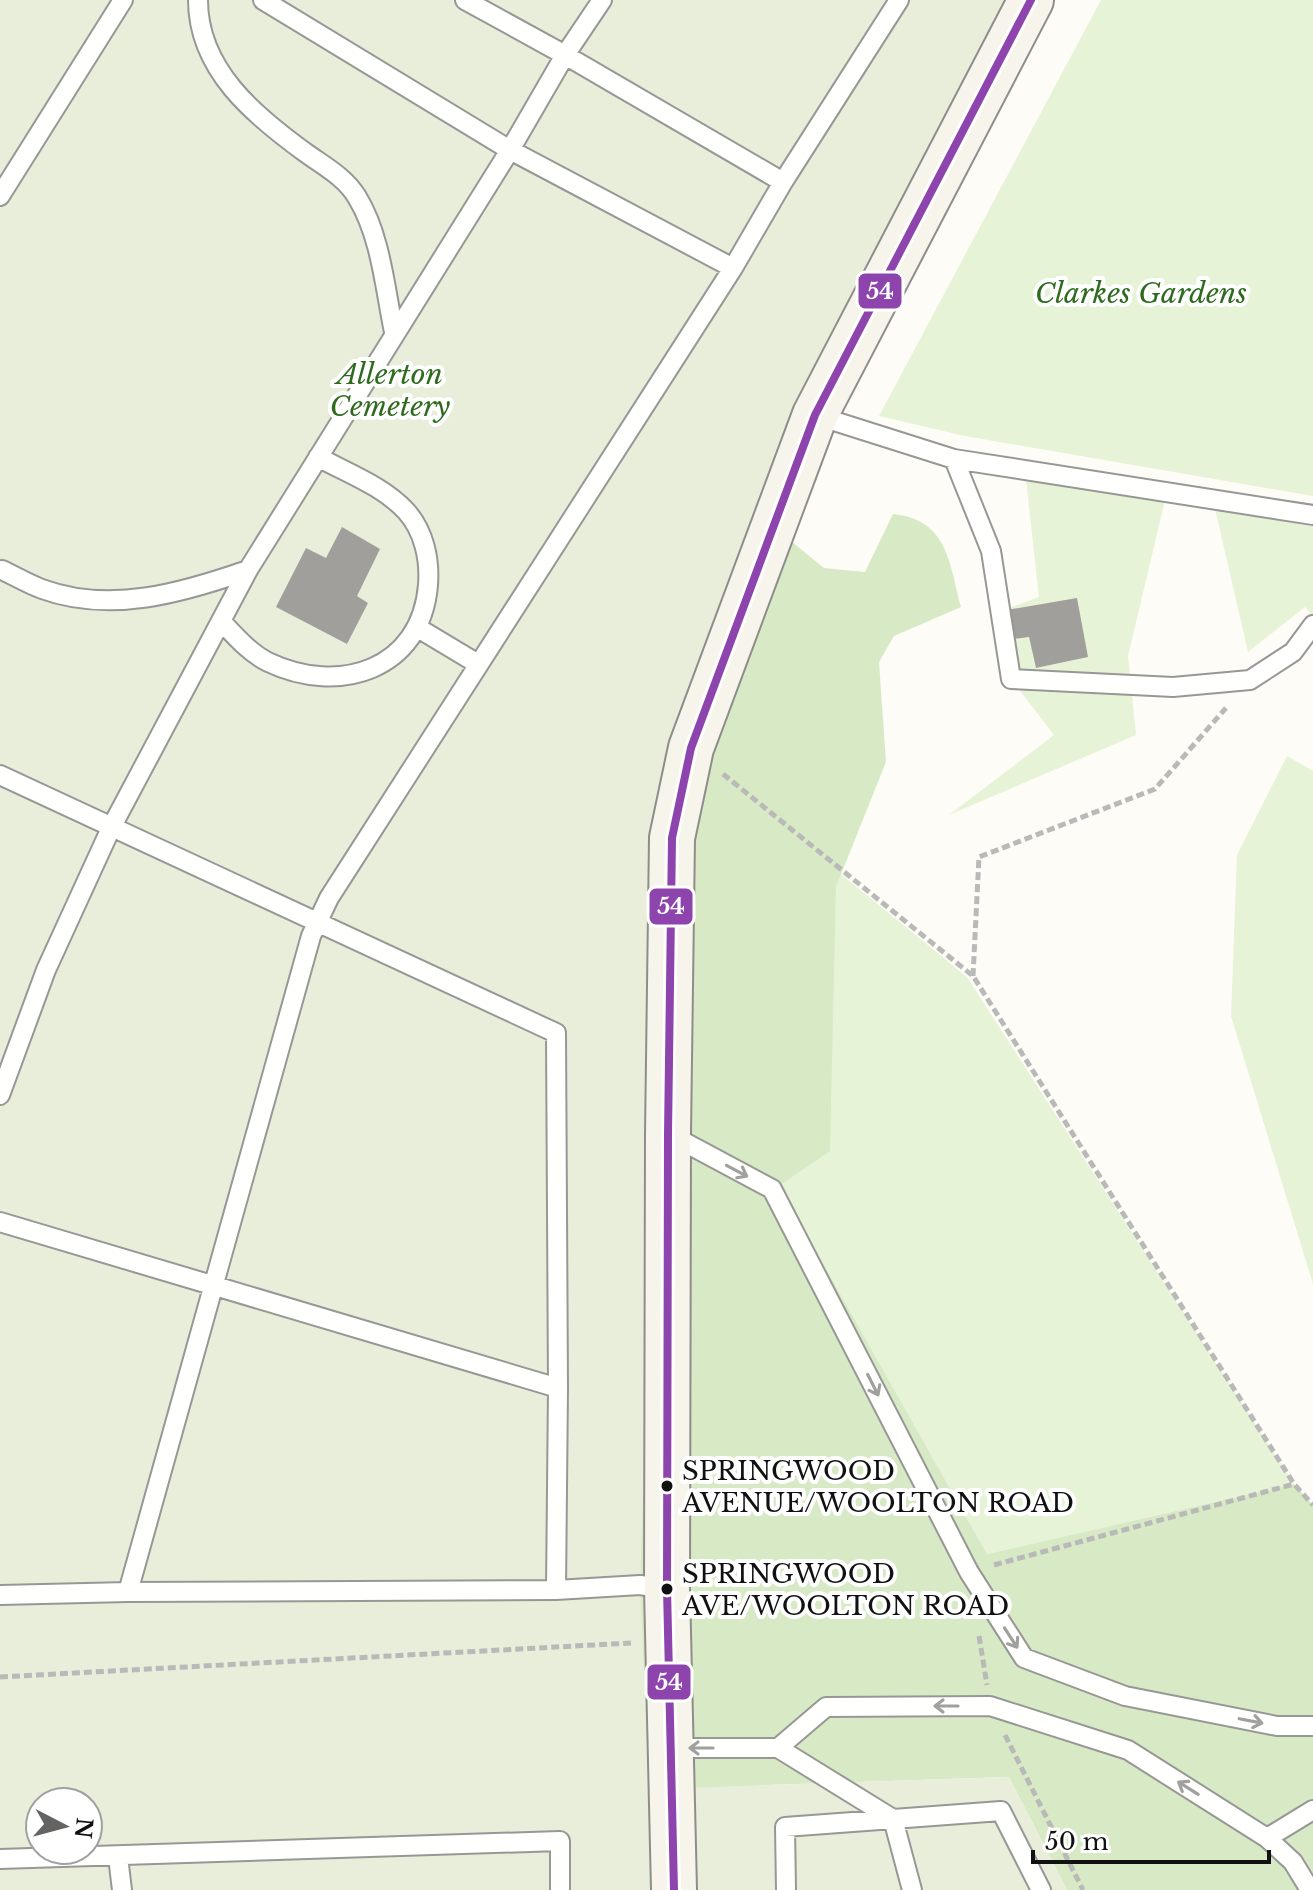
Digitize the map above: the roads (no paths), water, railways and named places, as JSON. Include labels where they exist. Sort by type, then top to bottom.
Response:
[{"type":"street","points":[[674,1890],[667,1589],[672,838],[691,748],[815,415],[1031,0]]},
{"type":"lane","points":[[0,196],[123,0]]},
{"type":"lane","points":[[198,0],[206,47],[228,85],[265,123],[335,173],[357,196],[371,229],[394,332]]},
{"type":"lane","points":[[263,0],[510,150],[733,268]]},
{"type":"lane","points":[[465,0],[783,182]]},
{"type":"lane","points":[[0,1095],[46,970],[111,828],[248,570],[510,150],[565,55],[602,0]]},
{"type":"lane","points":[[128,1592],[318,920],[329,898],[733,268],[783,182],[899,0]]},
{"type":"lane","points":[[815,415],[954,459],[1313,515]]},
{"type":"lane","points":[[222,622],[243,644],[267,661],[324,676],[347,676],[380,667],[401,650],[418,628],[427,601],[429,572],[426,548],[417,526],[389,496],[318,457]]},
{"type":"lane","points":[[954,459],[991,551],[1011,679],[1173,687],[1250,680],[1293,652],[1313,625]]},
{"type":"lane","points":[[2,570],[42,589],[73,597],[110,601],[147,598],[202,586],[248,570]]},
{"type":"lane","points":[[418,628],[478,664]]},
{"type":"lane","points":[[0,775],[556,1033],[556,1590]]},
{"type":"lane","points":[[668,1134],[772,1189],[969,1572],[1024,1658],[1125,1696],[1277,1726],[1313,1726]]},
{"type":"lane","points":[[0,1222],[558,1388]]},
{"type":"lane","points":[[0,1595],[556,1590],[640,1585],[667,1589]]},
{"type":"lane","points":[[778,1748],[826,1707],[990,1706],[1128,1750],[1267,1838],[1293,1862],[1310,1890]]},
{"type":"lane","points":[[671,1748],[778,1748],[893,1819],[912,1890]]},
{"type":"lane","points":[[1267,1838],[1313,1810]]},
{"type":"lane","points":[[786,1890],[785,1827],[1001,1811],[1041,1890]]},
{"type":"lane","points":[[0,1859],[560,1841],[560,1890]]},
{"type":"lane","points":[[118,1857],[122,1890]]},
{"type":"place","name":"SPRINGWOOD AVENUE/WOOLTON ROAD","points":[[667,1486]]},
{"type":"place","name":"SPRINGWOOD AVE/WOOLTON ROAD","points":[[667,1589]]},
{"type":"park label","name":"Clarkes Gardens","points":[[1141,293]]},
{"type":"park label","name":"Allerton Cemetery","points":[[390,390]]}]
